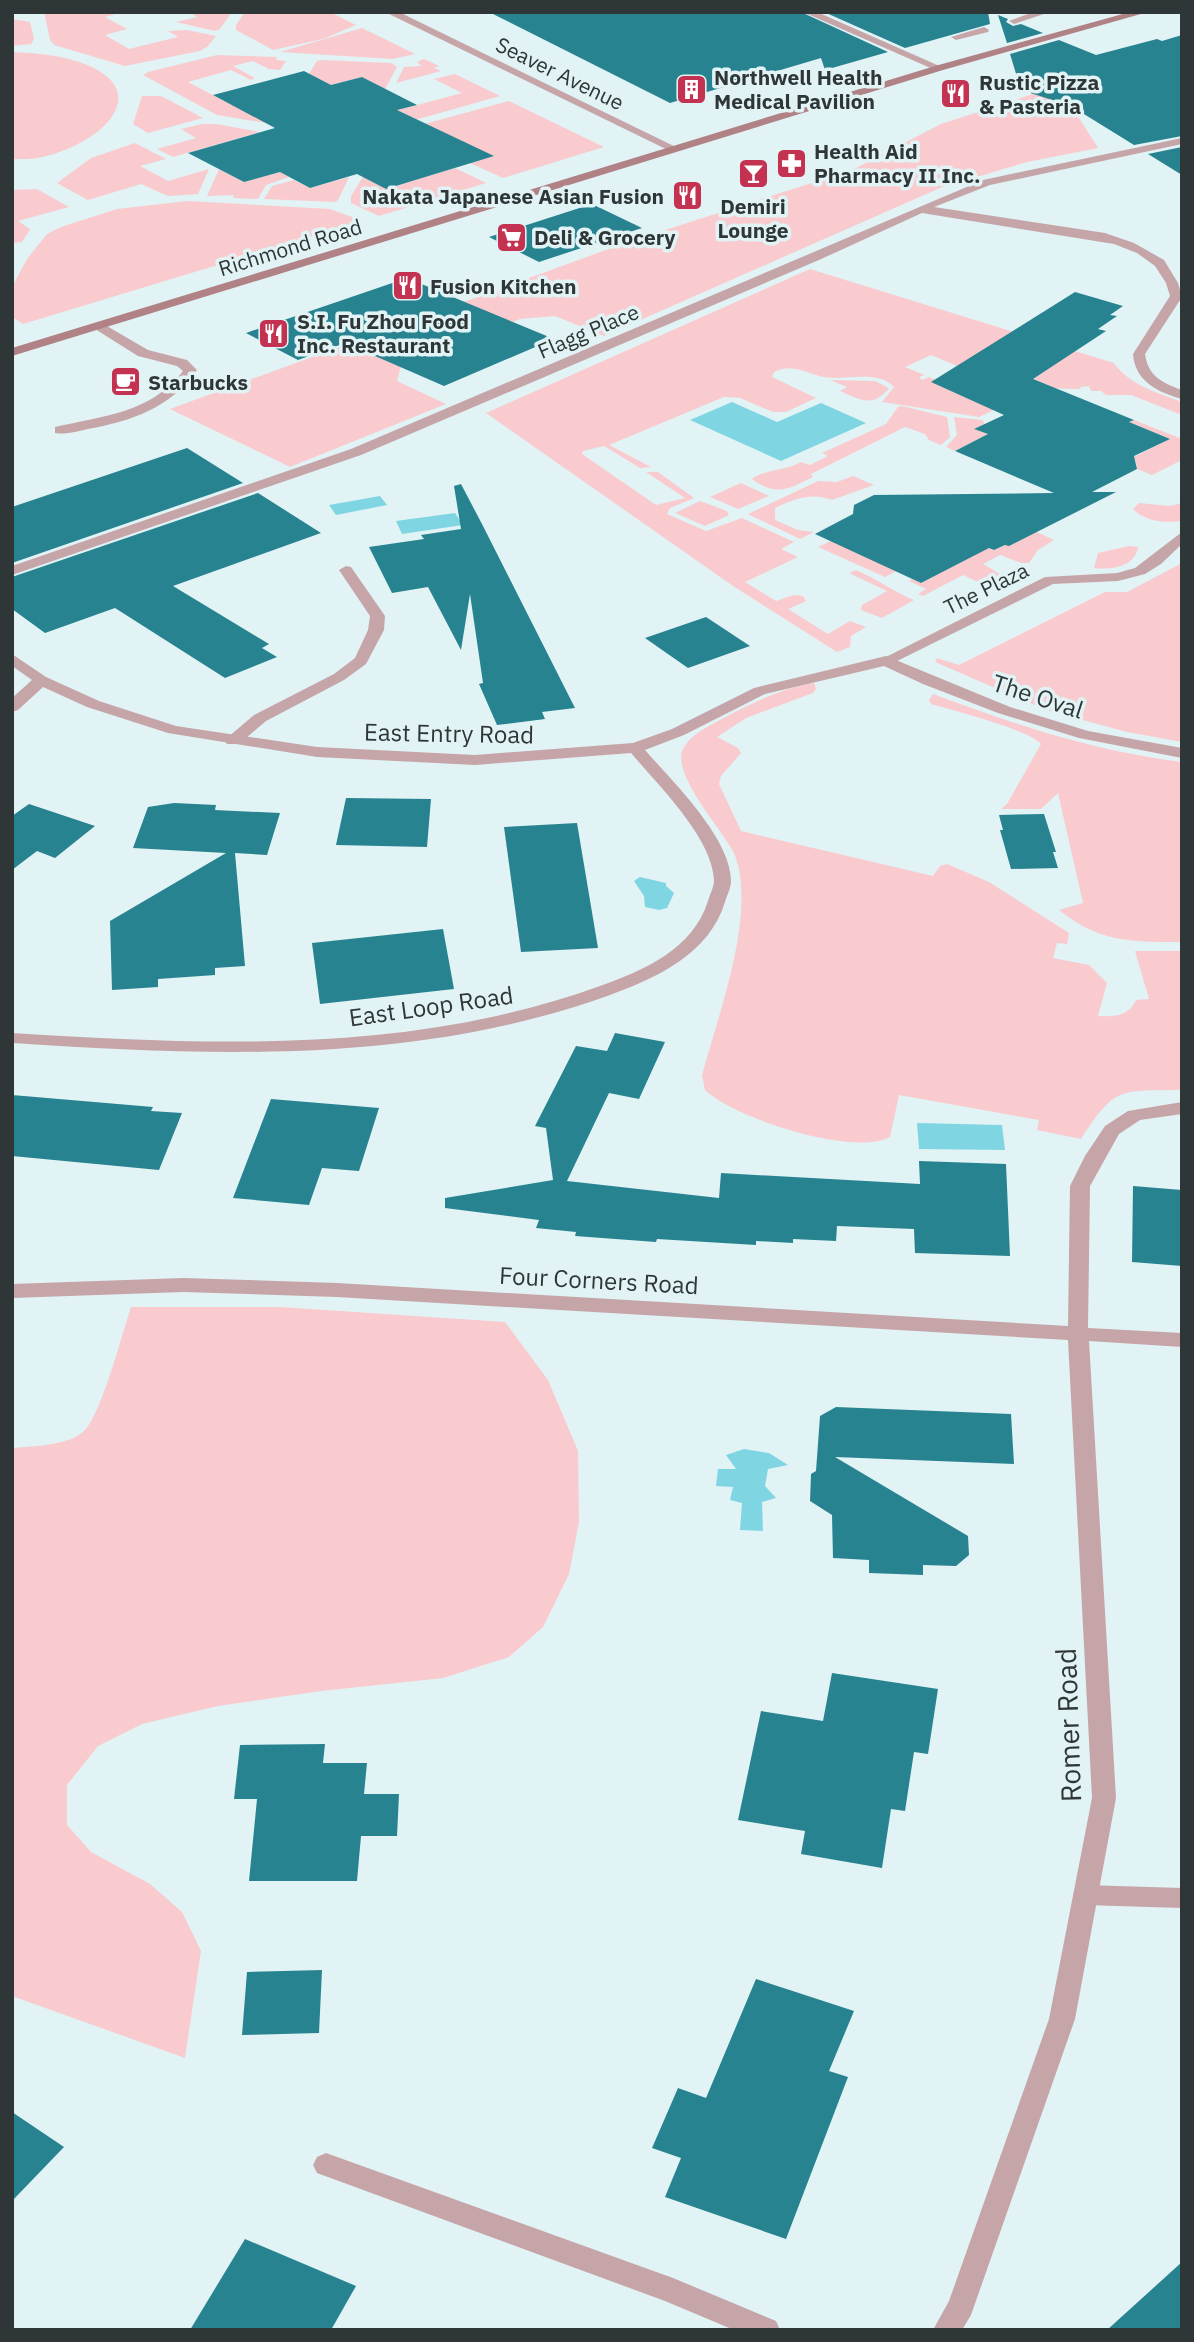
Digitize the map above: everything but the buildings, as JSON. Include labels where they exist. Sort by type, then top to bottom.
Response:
[{"type":"main road","name":"Richmond Road","points":[[12,352],[939,68],[1143,12]]},
{"type":"street","name":"Seaver Avenue","points":[[390,12],[677,150]]},
{"type":"street","points":[[808,12],[939,68]]},
{"type":"street","points":[[1014,21],[1045,12]]},
{"type":"street","points":[[956,37],[984,30]]},
{"type":"street","name":"Flagg Place","points":[[12,571],[393,436],[987,182],[1182,141]]},
{"type":"street","points":[[920,209],[1105,237],[1135,246],[1157,260],[1172,278],[1176,296],[1139,354],[1139,364],[1151,381],[1182,396]]},
{"type":"street","points":[[60,430],[105,422],[144,410],[190,370],[181,363],[143,353],[100,326]]},
{"type":"street","name":"The Plaza","points":[[886,661],[1050,580],[1118,577],[1140,570],[1156,561],[1182,537]]},
{"type":"street","points":[[233,741],[260,718],[339,677],[361,661],[376,630],[378,616],[346,570]]},
{"type":"street","name":"East Entry Road","points":[[12,660],[41,680],[132,719],[174,730],[233,741],[395,758],[475,760],[635,748],[678,732],[760,691],[886,661]]},
{"type":"street","name":"The Oval","points":[[886,661],[928,681],[1004,710],[1085,735],[1182,753]]},
{"type":"street","points":[[12,707],[41,680]]},
{"type":"street","name":"East Loop Road","points":[[12,1038],[209,1049],[308,1047],[404,1038],[499,1025],[607,991],[660,969],[695,943],[715,911],[723,878],[712,847],[693,817],[635,748]]},
{"type":"street","name":"Romer Road","points":[[947,2330],[961,2306],[1062,2019],[1104,1798],[1078,1335],[1080,1186],[1112,1130],[1135,1115],[1182,1108]]},
{"type":"street","name":"Four Corners Road","points":[[12,1291],[183,1284],[337,1290],[1182,1340]]},
{"type":"street","points":[[1085,1895],[1182,1898]]},
{"type":"street","points":[[326,2165],[673,2291],[766,2330]]},
{"type":"shaded area","points":[[44,12],[123,12],[105,17],[127,29],[105,35],[129,49],[178,37],[168,31],[187,30],[216,36],[200,51],[125,66],[54,45],[50,40]]},
{"type":"shaded area","points":[[189,12],[232,12],[220,29],[215,31],[176,22],[197,17]]},
{"type":"shaded area","points":[[245,12],[330,12],[356,25],[323,39],[273,50],[236,30],[236,25]]},
{"type":"shaded area","points":[[12,19],[30,22],[34,39],[31,44],[12,46]]},
{"type":"shaded area","points":[[362,28],[415,54],[393,59],[280,52]]},
{"type":"shaded area","points":[[12,52],[69,59],[103,74],[114,84],[118,94],[112,116],[92,136],[73,147],[39,158],[12,160]]},
{"type":"shaded area","points":[[217,55],[277,57],[276,60],[286,61],[280,70],[269,69],[253,61],[233,66],[255,78],[251,80],[231,70],[188,82],[232,105],[265,97],[398,104],[406,108],[462,93],[434,79],[455,74],[500,96],[415,120],[284,126],[217,115],[143,75]]},
{"type":"shaded area","points":[[424,59],[439,66],[434,68],[441,71],[396,83],[404,67],[421,66],[417,62]]},
{"type":"shaded area","points":[[317,61],[391,63],[397,67],[385,89],[362,77],[331,85],[309,74]]},
{"type":"shaded area","points":[[1182,83],[1076,113],[1098,148],[1027,162],[940,188],[604,336],[555,316],[520,319],[401,366],[397,381],[446,404],[290,467],[170,409],[625,243],[852,170],[941,124],[1033,94],[1062,89]]},
{"type":"shaded area","points":[[142,96],[161,96],[203,118],[148,133],[133,124]]},
{"type":"shaded area","points":[[509,101],[604,147],[503,178],[470,163],[493,156],[395,132]]},
{"type":"shaded area","points":[[202,124],[260,132],[173,157],[157,149],[196,138],[181,129]]},
{"type":"shaded area","points":[[135,143],[166,159],[140,166],[168,181],[209,169],[198,194],[168,196],[141,184],[88,200],[57,183],[91,158]]},
{"type":"shaded area","points":[[455,168],[486,183],[379,216],[351,203],[351,196],[363,177],[386,189]]},
{"type":"shaded area","points":[[219,169],[244,182],[280,172],[289,177],[266,185],[258,199],[233,198],[234,195],[207,196]]},
{"type":"shaded area","points":[[349,177],[335,202],[264,199],[272,186],[294,180],[310,188]]},
{"type":"shaded area","points":[[37,189],[69,207],[18,221],[30,229],[22,242],[12,243],[12,190]]},
{"type":"shaded area","points":[[187,201],[330,209],[363,221],[23,324],[12,317],[12,287],[27,259],[47,234],[117,209]]},
{"type":"shaded area","points":[[810,269],[1114,363],[1136,383],[1182,402],[1182,415],[1131,395],[1106,395],[1101,391],[1091,391],[1089,386],[1080,387],[1081,389],[1041,388],[979,417],[882,402],[894,387],[879,378],[831,378],[787,368],[774,372],[772,377],[816,398],[786,412],[773,412],[740,398],[724,397],[609,445],[651,467],[640,468],[604,446],[583,451],[582,454],[656,505],[685,498],[646,472],[658,472],[694,498],[670,508],[667,514],[706,531],[742,518],[794,542],[781,549],[798,557],[745,582],[776,601],[794,595],[803,596],[806,601],[788,609],[828,634],[850,621],[866,627],[851,636],[850,647],[837,652],[733,586],[486,413]],"holes":[[[931,355],[976,374],[950,386],[929,377],[922,380],[919,377],[925,375],[905,367]]]},
{"type":"shaded area","points":[[830,380],[875,381],[889,388],[878,398],[866,400],[840,391],[847,387]]},
{"type":"shaded area","points":[[898,407],[947,417],[950,437],[941,445],[929,440],[925,434],[905,427],[811,474],[813,477],[789,488],[769,488],[752,479],[801,462],[810,465],[828,456],[822,453],[886,424]]},
{"type":"shaded area","points":[[954,417],[983,420],[984,424],[975,429],[988,434],[955,451],[946,447],[957,435]]},
{"type":"shaded area","points":[[1134,420],[1182,439],[1182,460],[1152,475],[1137,469],[1136,461],[1130,459],[1169,439],[1129,422]]},
{"type":"shaded area","points":[[853,476],[874,485],[832,500],[810,497],[796,499],[775,508],[775,520],[798,530],[814,532],[800,539],[748,514],[818,481],[837,482]]},
{"type":"shaded area","points":[[741,483],[769,496],[738,509],[710,497]]},
{"type":"shaded area","points":[[700,501],[727,511],[729,515],[705,526],[675,513]]},
{"type":"shaded area","points":[[1139,503],[1170,506],[1182,503],[1182,521],[1162,522],[1143,517],[1133,509]]},
{"type":"shaded area","points":[[1037,532],[1054,540],[1038,550],[1029,563],[1021,563],[1000,555],[983,564],[1005,577],[1005,580],[995,585],[984,584],[963,575],[923,596],[918,594],[926,589],[909,581],[912,579],[921,583],[973,556],[981,545],[994,550]]},
{"type":"shaded area","points":[[833,540],[896,571],[885,577],[818,547]]},
{"type":"shaded area","points":[[1129,546],[1138,547],[1136,554],[1127,563],[1115,568],[1094,568],[1098,553]]},
{"type":"shaded area","points":[[1182,563],[1182,742],[1127,732],[1046,710],[935,662],[937,658],[959,665],[1105,592],[1127,592]]},
{"type":"shaded area","points":[[856,570],[914,600],[882,618],[861,610],[862,605],[887,591],[849,573]]},
{"type":"shaded area","points":[[814,683],[816,689],[813,693],[746,718],[717,737],[738,748],[741,753],[721,776],[719,784],[741,831],[933,876],[940,866],[947,864],[989,882],[1069,933],[1067,944],[1057,943],[1053,958],[1089,965],[1107,983],[1098,1016],[1120,1014],[1129,1009],[1136,1000],[1149,999],[1135,951],[1182,951],[1182,1090],[1145,1090],[1121,1095],[1103,1109],[1081,1139],[1037,1130],[1039,1120],[899,1095],[890,1137],[872,1142],[849,1142],[794,1132],[766,1122],[720,1101],[705,1090],[702,1075],[729,982],[739,933],[741,884],[733,851],[690,786],[681,759],[683,749],[699,732],[743,708],[777,693]]},
{"type":"shaded area","points":[[933,694],[1056,736],[1117,751],[1182,762],[1182,942],[1132,941],[1103,935],[1088,929],[1059,910],[1083,903],[1058,793],[1041,809],[1001,809],[1007,804],[1041,744],[1007,727],[931,704],[929,700]]},
{"type":"shaded area","points":[[131,1307],[280,1307],[505,1322],[548,1380],[578,1451],[579,1522],[569,1574],[543,1627],[509,1657],[443,1678],[321,1691],[218,1706],[142,1724],[98,1746],[67,1785],[67,1825],[91,1852],[150,1884],[182,1912],[201,1951],[185,2058],[12,1996],[12,1448],[61,1442],[85,1430],[105,1390]]},
{"type":"water","points":[[732,402],[777,422],[821,403],[866,423],[781,461],[690,420]]},
{"type":"water","points":[[380,496],[387,505],[336,515],[329,505]]},
{"type":"water","points":[[455,513],[463,525],[402,534],[396,521]]},
{"type":"water","points":[[640,877],[666,883],[674,893],[667,908],[659,910],[645,907],[644,896],[634,881]]},
{"type":"water","points":[[917,1123],[1002,1125],[1005,1150],[919,1149]]},
{"type":"water","points":[[744,1449],[769,1453],[788,1465],[768,1469],[765,1486],[776,1498],[762,1502],[763,1531],[740,1530],[742,1503],[730,1500],[733,1487],[716,1486],[718,1469],[736,1469],[726,1455]]},
{"type":"place","name":"Northwell Health Medical Pavilion","points":[[691,89]]},
{"type":"place","name":"Rustic Pizza & Pasteria","points":[[956,94]]},
{"type":"place","name":"Health Aid Pharmacy II Inc.","points":[[791,163]]},
{"type":"place","name":"Demiri Lounge","points":[[753,174]]},
{"type":"place","name":"Nakata Japanese Asian Fusion","points":[[687,196]]},
{"type":"place","name":"Deli & Grocery","points":[[511,237]]},
{"type":"place","name":"Fusion Kitchen","points":[[407,286]]},
{"type":"place","name":"S.I. Fu Zhou Food Inc. Restaurant","points":[[274,333]]},
{"type":"place","name":"Starbucks","points":[[125,382]]}]
